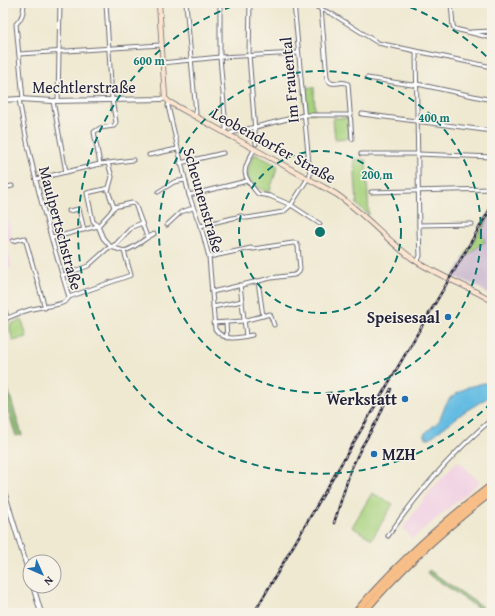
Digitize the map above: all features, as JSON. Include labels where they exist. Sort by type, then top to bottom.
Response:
[{"type":"highway","points":[[355,613],[412,552],[453,516],[492,485]]},
{"type":"highway","points":[[363,613],[394,579],[432,542],[492,492]]},
{"type":"main road","points":[[159,3],[165,98]]},
{"type":"main road","name":"Leobendorfer Straße","points":[[165,98],[169,102],[229,136],[336,194],[351,205],[417,262],[492,301]]},
{"type":"street","name":"Maulpertschstraße","points":[[7,318],[36,308],[45,308],[67,300],[70,297],[52,238],[25,134],[16,24],[23,13],[24,3]]},
{"type":"street","points":[[60,3],[59,51],[55,101],[66,172]]},
{"type":"street","points":[[100,164],[94,133],[99,128],[114,126],[116,124],[112,100],[106,3]]},
{"type":"street","points":[[186,3],[196,113],[194,116]]},
{"type":"street","points":[[220,3],[220,57],[226,129],[224,132]]},
{"type":"street","points":[[250,3],[249,55],[256,144]]},
{"type":"street","name":"Im Frauental","points":[[294,3],[310,173],[308,179]]},
{"type":"street","points":[[308,3],[321,8],[351,24],[377,42],[492,67]]},
{"type":"street","points":[[451,3],[454,28],[492,38]]},
{"type":"street","points":[[321,8],[328,80],[332,84],[344,82],[348,84],[352,139]]},
{"type":"street","points":[[469,32],[492,30]]},
{"type":"street","points":[[18,54],[161,45]]},
{"type":"street","points":[[416,51],[420,256],[417,262]]},
{"type":"street","points":[[162,63],[220,57],[298,53]]},
{"type":"street","points":[[367,78],[412,85],[417,84],[492,100]]},
{"type":"street","name":"Mechtlerstraße","points":[[3,100],[21,99],[55,101],[165,98]]},
{"type":"street","name":"Scheunenstraße","points":[[169,102],[168,106],[188,195],[200,226],[209,257],[215,329],[219,334],[227,338]]},
{"type":"street","points":[[362,114],[492,131]]},
{"type":"street","points":[[229,136],[231,133],[304,115],[351,115]]},
{"type":"street","points":[[149,156],[177,149]]},
{"type":"street","points":[[254,150],[245,167],[244,173],[247,181],[258,194],[270,196],[291,205],[320,224]]},
{"type":"street","points":[[180,163],[223,153]]},
{"type":"street","points":[[361,154],[418,154],[492,157]]},
{"type":"street","points":[[36,179],[100,164],[133,160]]},
{"type":"street","points":[[108,163],[112,177],[108,191],[114,207]]},
{"type":"street","points":[[200,226],[241,216],[247,218],[281,213],[291,205],[308,179]]},
{"type":"street","points":[[158,192],[174,182],[185,180]]},
{"type":"street","points":[[188,195],[247,181]]},
{"type":"street","points":[[3,188],[12,186]]},
{"type":"street","points":[[109,188],[87,193],[93,221],[98,226],[103,238],[111,247],[124,251],[136,247],[147,237],[154,234]]},
{"type":"street","points":[[371,192],[492,189]]},
{"type":"street","points":[[52,238],[98,226],[114,207],[132,203],[135,204],[147,237]]},
{"type":"street","points":[[167,225],[181,212],[193,208]]},
{"type":"street","points":[[69,211],[79,209],[84,230]]},
{"type":"street","points":[[63,275],[86,267],[116,244],[132,227],[142,223]]},
{"type":"street","points":[[419,225],[472,224]]},
{"type":"street","points":[[13,241],[25,238],[45,308]]},
{"type":"street","points":[[209,257],[251,248],[253,249],[296,243],[298,246],[299,272],[294,275],[258,281],[212,292]]},
{"type":"street","points":[[70,297],[131,275],[124,251]]},
{"type":"street","points":[[258,281],[263,316]]},
{"type":"street","points":[[240,285],[243,321],[246,336]]},
{"type":"street","points":[[213,307],[242,301]]},
{"type":"street","points":[[3,303],[7,318],[3,326]]},
{"type":"street","points":[[214,323],[243,321],[270,314],[274,325]]},
{"type":"street","points":[[226,323],[227,338],[252,335]]},
{"type":"street","points":[[388,536],[437,472],[466,442],[492,419]]},
{"type":"street","points":[[3,488],[23,554]]},
{"type":"street","points":[[35,594],[41,613]]},
{"type":"shaded area","points":[[3,196],[13,241],[6,242],[12,267],[3,269]]},
{"type":"shaded area","points":[[492,211],[492,297],[478,287],[453,276],[463,259],[485,242],[480,232]]},
{"type":"shaded area","points":[[458,461],[480,482],[412,539],[403,528],[431,490]]},
{"type":"green space","points":[[314,87],[315,113],[306,113],[303,88]]},
{"type":"green space","points":[[333,118],[348,118],[349,138],[335,139]]},
{"type":"green space","points":[[255,154],[278,166],[269,193],[255,186],[248,178],[248,168]]},
{"type":"green space","points":[[354,159],[366,160],[369,215],[357,205]]},
{"type":"green space","points":[[492,209],[481,232],[485,242],[463,259]]},
{"type":"green space","points":[[22,320],[27,337],[13,341],[10,324]]},
{"type":"green space","points":[[3,373],[22,435],[16,436],[3,395]]},
{"type":"green space","points":[[372,493],[393,504],[372,539],[352,527]]},
{"type":"green space","points":[[429,570],[491,613],[485,613],[427,573]]},
{"type":"water","points":[[484,383],[490,384],[492,387],[492,395],[464,412],[430,438],[426,438],[424,434],[439,421],[446,404],[451,397],[468,387]]},
{"type":"railway","points":[[254,613],[492,206]]},
{"type":"railway","points":[[334,523],[351,469],[378,419],[391,389]]},
{"type":"place","name":"Speisesaal","points":[[448,317]]},
{"type":"place","name":"Werkstatt","points":[[405,399]]},
{"type":"place","name":"MZH","points":[[374,454]]}]
